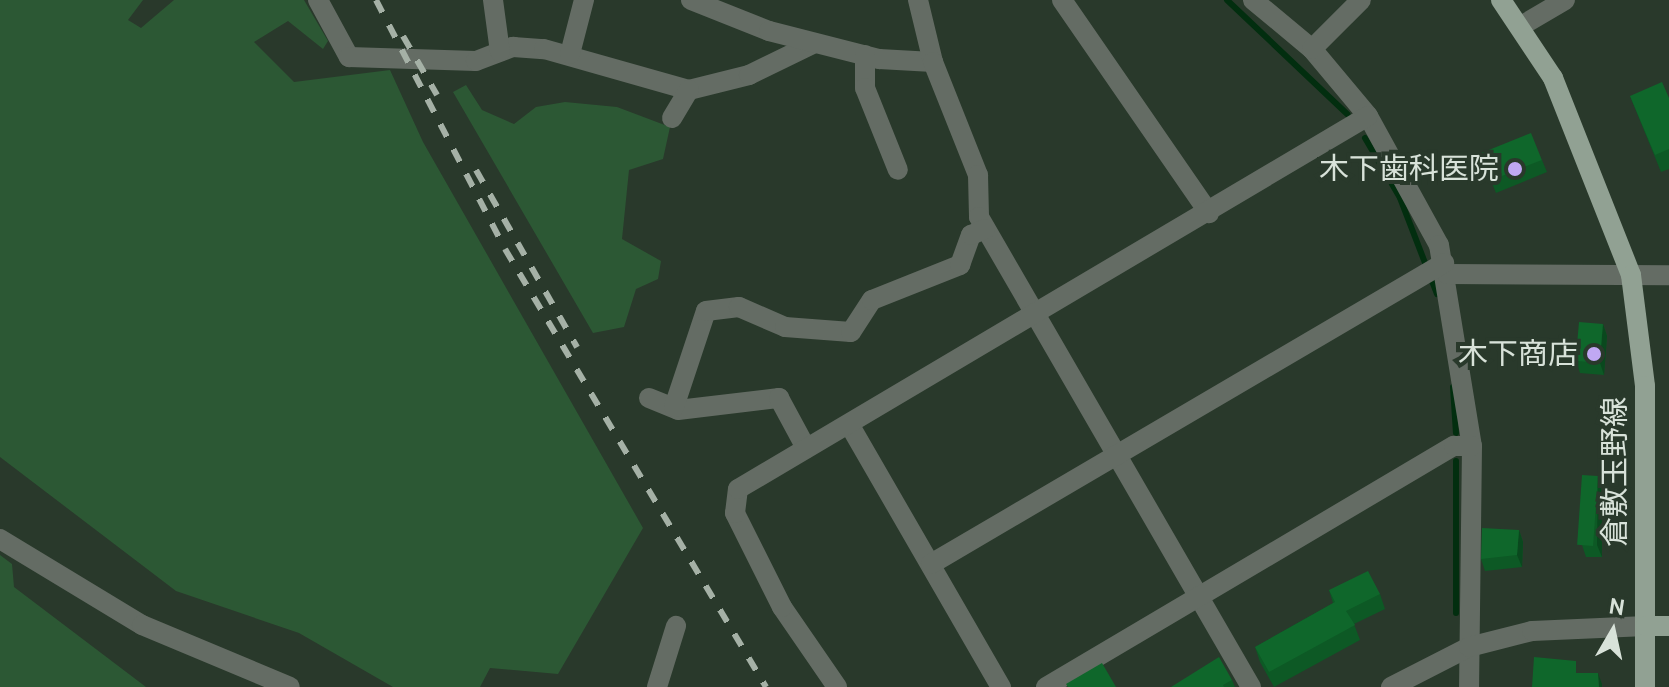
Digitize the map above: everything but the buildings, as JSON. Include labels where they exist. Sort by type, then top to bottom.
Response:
[{"type":"main road","name":"倉敷玉野線","points":[[1501,0],[1521,26],[1582,141],[1631,275],[1645,386],[1645,687]]},
{"type":"main road","points":[[1646,626],[1669,626]]},
{"type":"street","points":[[318,0],[349,57],[476,61],[500,52],[570,54],[689,90],[749,75],[815,43]]},
{"type":"street","points":[[493,0],[500,52]]},
{"type":"street","points":[[570,54],[584,0]]},
{"type":"street","points":[[691,0],[815,43],[865,55],[933,62]]},
{"type":"street","points":[[918,0],[933,62],[970,149],[985,229],[1034,320],[1251,687]]},
{"type":"street","points":[[1062,0],[1209,213]]},
{"type":"street","points":[[1253,0],[1312,49],[1368,116],[1446,268],[1472,446],[1469,687]]},
{"type":"street","points":[[1312,49],[1361,0]]},
{"type":"street","points":[[1521,26],[1565,0]]},
{"type":"street","points":[[865,55],[865,88],[898,170]]},
{"type":"street","points":[[672,118],[689,90]]},
{"type":"street","points":[[837,687],[782,607],[735,513],[738,489],[1034,320],[1368,116]]},
{"type":"street","points":[[674,407],[706,311],[739,307],[785,327],[851,332],[872,300],[960,265],[971,235],[985,229]]},
{"type":"street","points":[[931,564],[1114,454],[1446,268],[1669,275]]},
{"type":"street","points":[[649,398],[674,407],[779,398],[806,448]]},
{"type":"street","points":[[849,424],[1001,687]]},
{"type":"street","points":[[1046,687],[1454,446],[1472,446]]},
{"type":"street","points":[[0,539],[142,625],[290,687]]},
{"type":"street","points":[[657,687],[676,626]]},
{"type":"street","points":[[1391,687],[1469,647],[1532,631],[1646,626]]},
{"type":"green space","points":[[0,0],[143,0],[128,20],[141,28],[174,0],[304,0],[328,41],[323,49],[288,21],[254,42],[294,82],[390,70],[423,142],[643,528],[558,674],[490,668],[480,687],[393,687],[299,633],[176,591],[0,457]]},
{"type":"green space","points":[[466,85],[482,110],[514,124],[536,107],[565,102],[617,107],[670,127],[663,159],[629,170],[622,239],[661,261],[658,279],[636,289],[624,327],[593,333],[453,92]]},
{"type":"green space","points":[[0,555],[12,564],[14,587],[146,687],[0,687]]},
{"type":"waterway","points":[[1227,0],[1347,114]]},
{"type":"waterway","points":[[1365,138],[1400,198],[1437,294]]},
{"type":"waterway","points":[[1453,387],[1456,433]]},
{"type":"waterway","points":[[1456,461],[1456,613]]},
{"type":"railway","points":[[376,0],[505,249],[766,687]]},
{"type":"railway","points":[[403,36],[437,95]]},
{"type":"railway","points":[[476,170],[577,347]]},
{"type":"place","name":"木下歯科医院","points":[[1515,169]]},
{"type":"place","name":"木下商店","points":[[1594,354]]}]
